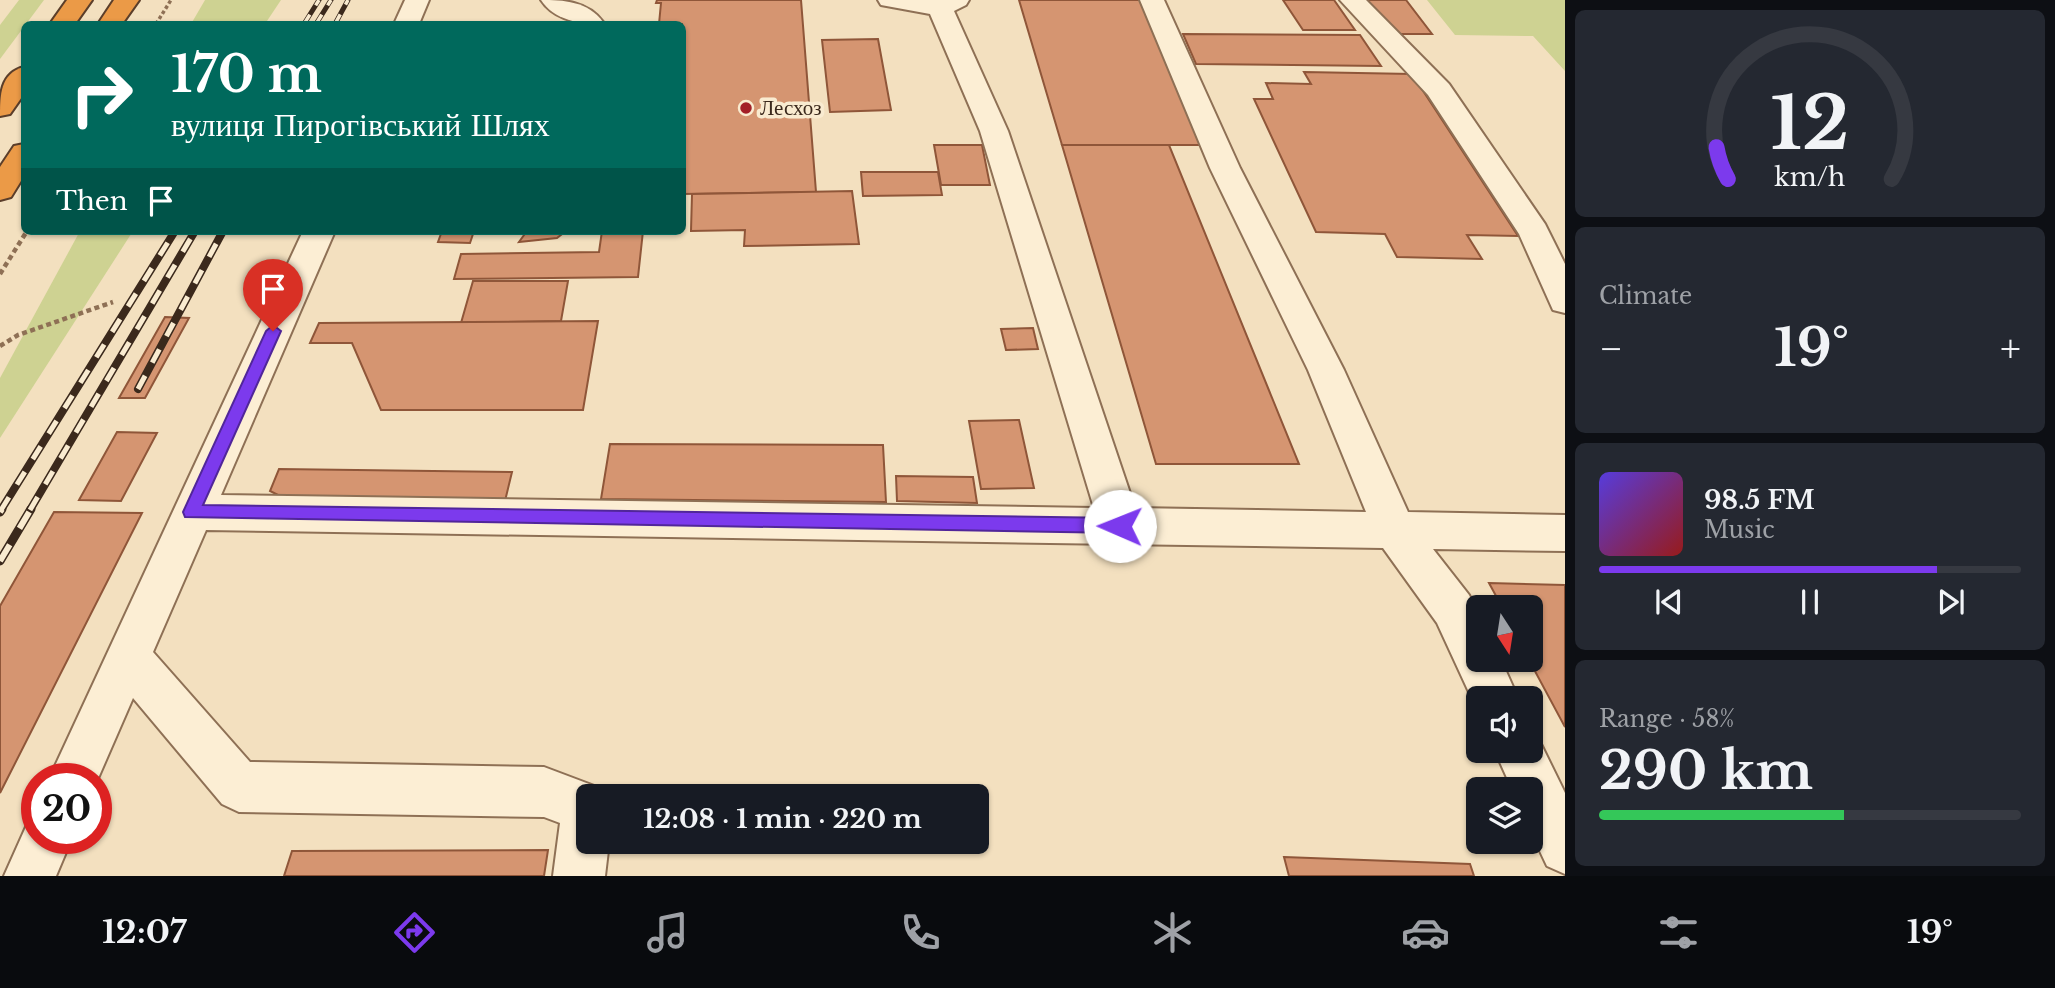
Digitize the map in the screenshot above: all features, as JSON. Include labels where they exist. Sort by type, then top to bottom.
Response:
[{"type":"highway","points":[[64,21],[80,0]]},
{"type":"highway","points":[[112,21],[127,0]]},
{"type":"highway","points":[[0,108],[21,79]]},
{"type":"highway","points":[[0,190],[21,158]]},
{"type":"street","points":[[408,21],[417,0]]},
{"type":"street","points":[[553,0],[588,21]]},
{"type":"street","points":[[890,0],[948,4],[994,131],[1120,526]]},
{"type":"street","points":[[1152,0],[1225,168],[1326,370],[1396,533],[1453,610],[1489,686]]},
{"type":"street","points":[[1352,0],[1439,90],[1534,232],[1565,301]]},
{"type":"street","points":[[80,763],[317,235]]},
{"type":"street","points":[[191,512],[1120,526],[1396,533],[1565,533]]},
{"type":"street","points":[[127,657],[239,787],[544,792],[587,808],[579,876]]},
{"type":"street","points":[[1525,763],[1565,848]]},
{"type":"street","points":[[30,876],[40,854]]},
{"type":"path","points":[[158,21],[171,0]]},
{"type":"path","points":[[0,274],[24,235]]},
{"type":"path","points":[[0,346],[18,335],[113,302]]},
{"type":"green space","points":[[19,0],[44,0],[28,21],[21,21],[21,31],[0,59],[0,25]]},
{"type":"green space","points":[[205,0],[281,0],[267,21],[193,21]]},
{"type":"green space","points":[[1427,0],[1565,0],[1565,71],[1533,36],[1455,35]]},
{"type":"green space","points":[[78,235],[130,235],[0,438],[0,378]]},
{"type":"building","name":"Лесхоз","points":[[657,0],[801,0],[816,192],[686,194],[686,21],[659,21],[661,3],[656,3]]},
{"type":"building","points":[[1019,0],[1141,0],[1206,145],[1062,145]]},
{"type":"building","points":[[1283,0],[1334,0],[1355,30],[1303,30]]},
{"type":"building","points":[[1366,0],[1406,0],[1432,34],[1390,34]]},
{"type":"building","points":[[1183,34],[1360,35],[1381,66],[1196,64]]},
{"type":"building","points":[[878,39],[891,110],[830,112],[822,40]]},
{"type":"building","points":[[1304,72],[1412,74],[1518,236],[1467,235],[1482,259],[1397,257],[1385,234],[1316,232],[1254,99],[1273,99],[1266,83],[1311,84]]},
{"type":"building","points":[[934,145],[982,145],[990,185],[941,185]]},
{"type":"building","points":[[1062,145],[1169,145],[1299,464],[1156,464]]},
{"type":"building","points":[[861,172],[938,172],[942,195],[863,196]]},
{"type":"building","points":[[852,191],[859,244],[744,246],[745,230],[691,231],[692,194]]},
{"type":"building","points":[[441,235],[473,235],[470,243],[438,242]]},
{"type":"building","points":[[524,235],[561,235],[557,238],[519,242]]},
{"type":"building","points":[[601,235],[643,235],[638,277],[454,279],[461,254],[599,252]]},
{"type":"building","points":[[473,281],[568,281],[561,321],[461,323]]},
{"type":"building","points":[[165,317],[189,318],[145,398],[119,398]]},
{"type":"building","points":[[598,321],[583,410],[381,410],[352,343],[310,343],[319,323]]},
{"type":"building","points":[[1033,328],[1038,349],[1006,350],[1001,329]]},
{"type":"building","points":[[1019,420],[1034,488],[981,489],[969,421]]},
{"type":"building","points":[[117,432],[157,433],[121,501],[79,500]]},
{"type":"building","points":[[610,444],[883,445],[886,502],[601,499]]},
{"type":"building","points":[[279,469],[512,472],[505,501],[282,497],[270,491]]},
{"type":"building","points":[[896,476],[973,477],[977,503],[897,501]]},
{"type":"building","points":[[54,512],[142,513],[0,793],[0,606]]},
{"type":"building","points":[[1489,583],[1565,585],[1565,727],[1535,672],[1544,672],[1544,595],[1496,595]]},
{"type":"building","points":[[548,850],[544,876],[284,876],[292,851]]},
{"type":"building","points":[[1284,857],[1470,864],[1474,876],[1289,876]]},
{"type":"railway","points":[[306,21],[319,0]]},
{"type":"railway","points":[[318,21],[331,0]]},
{"type":"railway","points":[[337,21],[348,0]]},
{"type":"railway","points":[[1,510],[173,235]]},
{"type":"railway","points":[[30,510],[193,235]]},
{"type":"railway","points":[[138,389],[221,235]]},
{"type":"railway","points":[[0,561],[31,509]]},
{"type":"place","name":"Лесхоз","points":[[746,108]]},
{"type":"route","points":[[273,331],[191,512],[1120,526]]}]
